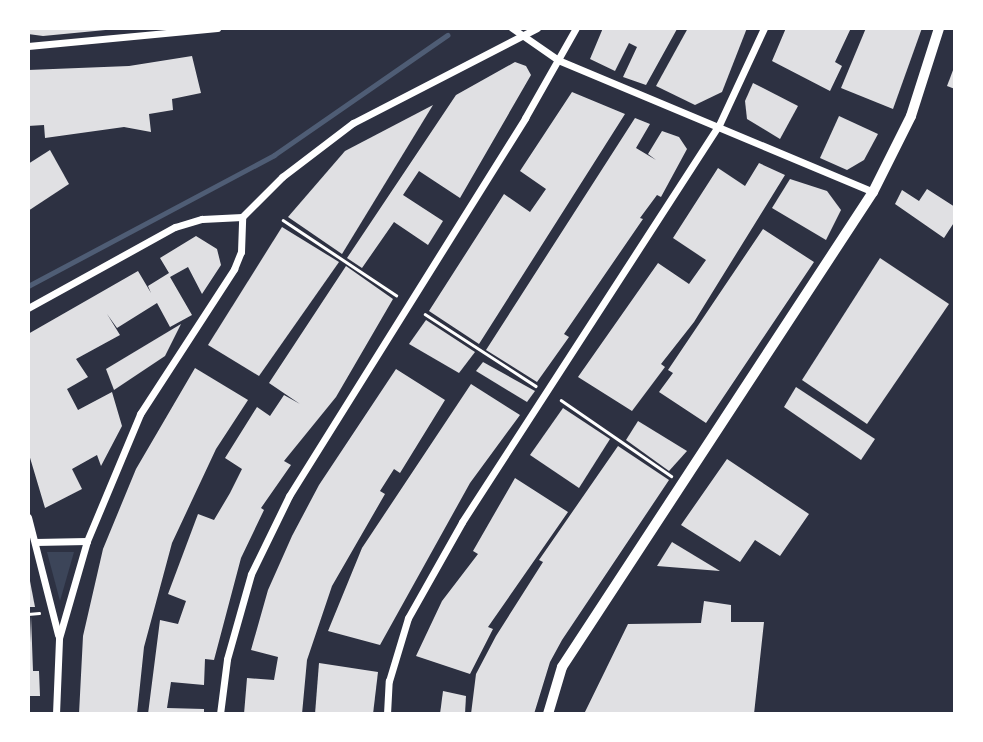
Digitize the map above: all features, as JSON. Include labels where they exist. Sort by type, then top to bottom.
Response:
[{"type":"main road","points":[[548,714],[562,667],[873,192],[911,117],[939,28]]},
{"type":"street","points":[[28,46],[217,28]]},
{"type":"street","points":[[512,28],[558,60],[719,125],[873,192]]},
{"type":"street","points":[[28,309],[175,228],[202,219],[242,217],[282,177],[353,123],[537,28]]},
{"type":"street","points":[[220,714],[227,659],[251,574],[289,496],[576,28]]},
{"type":"street","points":[[387,714],[390,681],[415,606],[462,522],[719,125],[764,28]]},
{"type":"street","points":[[56,714],[59,638],[87,541],[140,414],[234,269],[241,251],[242,217]]},
{"type":"street","points":[[28,517],[59,638]]},
{"type":"street","points":[[35,542],[87,541]]},
{"type":"path","points":[[283,220],[396,295]]},
{"type":"path","points":[[425,314],[537,386]]},
{"type":"path","points":[[561,400],[671,475]]},
{"type":"shaded area","points":[[47,552],[74,552],[60,601]]},
{"type":"building","points":[[28,28],[116,29],[43,36],[28,34]]},
{"type":"building","points":[[603,28],[677,29],[646,85],[623,77],[637,47],[629,43],[615,71],[590,59]]},
{"type":"building","points":[[688,28],[747,28],[722,92],[695,105],[656,86]]},
{"type":"building","points":[[786,28],[851,28],[835,62],[842,66],[830,91],[772,61]]},
{"type":"building","points":[[866,28],[922,28],[893,109],[841,88]]},
{"type":"building","points":[[192,56],[201,93],[172,99],[173,110],[149,114],[151,132],[124,127],[45,138],[44,125],[28,126],[28,70],[129,66]]},
{"type":"building","points":[[515,62],[526,66],[531,75],[460,198],[419,171],[403,195],[443,221],[428,245],[394,222],[362,268],[347,258],[456,95]]},
{"type":"building","points":[[955,65],[955,89],[947,86]]},
{"type":"building","points":[[753,83],[798,106],[780,139],[747,119],[745,101]]},
{"type":"building","points":[[572,92],[625,114],[479,344],[429,311],[504,194],[530,212],[546,189],[520,171]]},
{"type":"building","points":[[433,105],[342,254],[288,217],[345,151]]},
{"type":"building","points":[[839,116],[878,134],[864,160],[847,170],[820,158]]},
{"type":"building","points":[[635,118],[650,124],[636,148],[656,160],[648,154],[662,131],[679,137],[687,149],[661,197],[657,195],[640,218],[643,219],[564,334],[569,337],[537,382],[486,350]]},
{"type":"building","points":[[50,150],[69,184],[28,211],[28,164]]},
{"type":"building","points":[[759,163],[785,175],[694,322],[661,364],[665,367],[632,411],[578,377],[658,263],[689,284],[706,260],[673,238],[718,168],[745,186]]},
{"type":"building","points":[[790,179],[827,191],[841,210],[826,240],[772,208]]},
{"type":"building","points":[[927,189],[955,207],[955,221],[944,238],[895,204],[902,190],[919,201]]},
{"type":"building","points":[[282,227],[339,262],[259,376],[208,345]]},
{"type":"building","points":[[763,229],[814,262],[706,423],[659,392],[673,373],[668,370]]},
{"type":"building","points":[[196,236],[217,249],[221,265],[202,294],[188,267],[170,277],[192,315],[170,327],[157,303],[117,328],[107,314],[120,335],[76,359],[88,377],[67,389],[78,410],[112,392],[122,426],[101,466],[97,455],[72,469],[82,489],[45,508],[28,451],[28,334],[138,271],[151,293],[148,286],[169,273],[160,258]]},
{"type":"building","points":[[880,258],[949,304],[867,424],[802,380]]},
{"type":"building","points":[[346,266],[393,299],[336,397],[284,461],[291,465],[261,508],[264,510],[241,558],[214,660],[205,659],[204,685],[171,682],[167,708],[204,709],[204,714],[148,714],[160,620],[178,624],[186,601],[168,594],[198,514],[214,520],[230,493],[242,469],[225,458],[257,407],[270,416],[284,395],[300,404],[269,383]]},
{"type":"building","points":[[426,320],[475,352],[459,373],[409,344]]},
{"type":"building","points":[[181,324],[165,356],[114,390],[106,369]]},
{"type":"building","points":[[483,362],[535,391],[527,402],[476,371]]},
{"type":"building","points":[[195,368],[248,400],[216,449],[172,543],[144,647],[137,714],[79,714],[83,636],[103,549],[136,469]]},
{"type":"building","points":[[396,369],[445,400],[400,473],[394,469],[380,491],[385,494],[332,586],[307,660],[302,714],[244,714],[247,678],[274,680],[278,657],[251,650],[268,590],[319,485]]},
{"type":"building","points":[[471,384],[520,415],[470,483],[380,645],[328,631],[362,548]]},
{"type":"building","points":[[796,387],[875,439],[861,460],[784,407]]},
{"type":"building","points":[[563,408],[610,439],[579,488],[530,455]]},
{"type":"building","points":[[638,421],[687,451],[669,471],[626,440]]},
{"type":"building","points":[[618,446],[669,480],[562,640],[550,662],[534,714],[471,714],[476,674],[496,636],[543,562],[539,560]]},
{"type":"building","points":[[727,459],[809,514],[780,556],[755,540],[740,562],[681,525]]},
{"type":"building","points":[[515,478],[568,512],[488,627],[493,629],[470,674],[416,656],[442,601],[478,554],[473,551]]},
{"type":"building","points":[[672,542],[720,571],[657,566]]},
{"type":"building","points":[[29,576],[35,607],[28,607]]},
{"type":"building","points":[[704,601],[731,605],[731,622],[764,622],[754,714],[584,714],[628,624],[701,623]]},
{"type":"building","points":[[31,616],[33,671],[39,671],[40,696],[28,696]]},
{"type":"building","points":[[319,663],[378,672],[373,714],[315,714]]},
{"type":"building","points":[[443,691],[466,696],[465,714],[440,714]]},
{"type":"waterway","points":[[28,286],[274,155],[447,35]]}]
